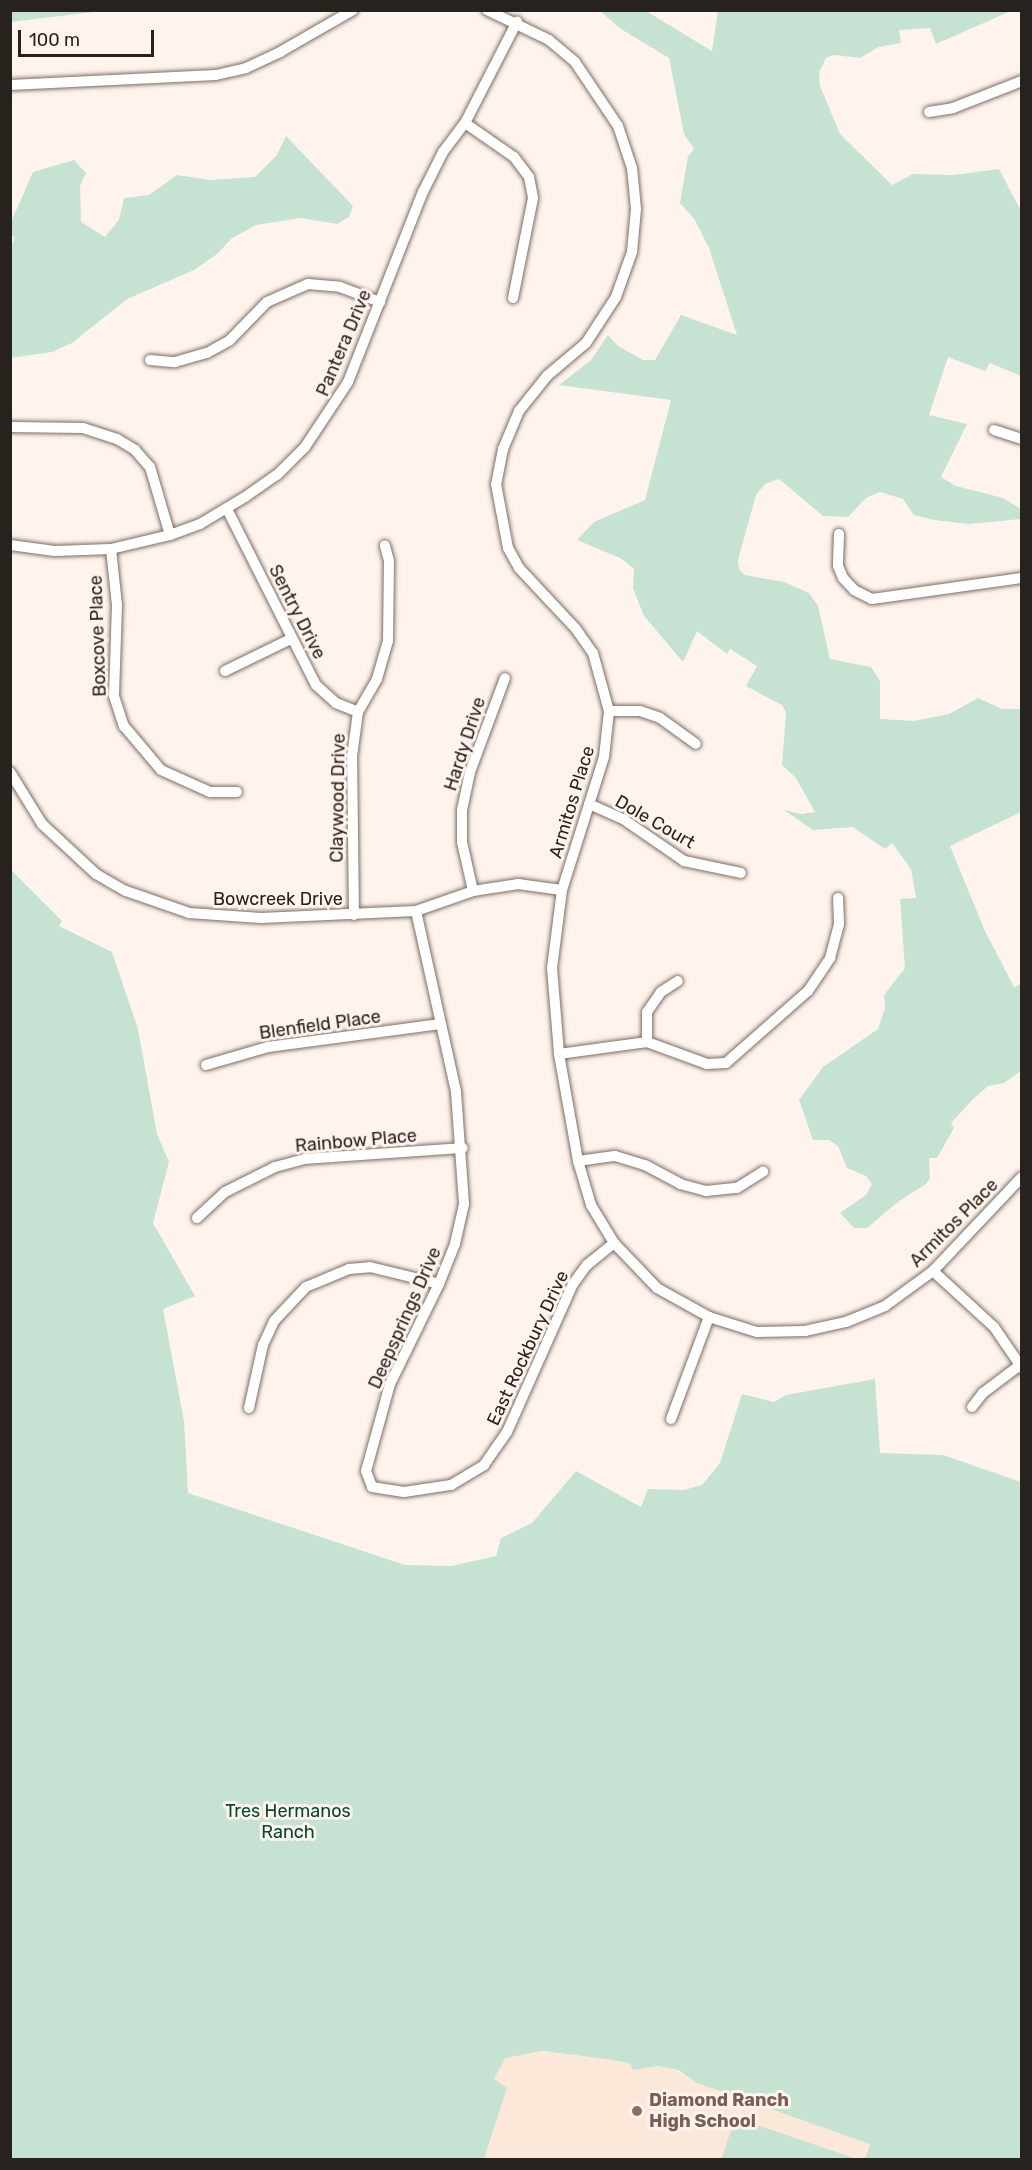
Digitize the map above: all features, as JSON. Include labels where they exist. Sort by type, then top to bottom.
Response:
[{"type":"street","points":[[10,85],[216,75],[272,56],[353,10]]},
{"type":"street","name":"Armitos Place","points":[[487,10],[517,22],[566,55],[598,92],[618,126],[632,168],[636,209],[632,252],[616,297],[586,343],[547,376],[519,411],[503,449],[496,484],[508,548],[519,568],[576,629],[593,653],[609,711],[604,757],[562,890],[552,968],[559,1054],[578,1161],[591,1205],[614,1243],[657,1288],[709,1317],[757,1332],[805,1330],[846,1322],[885,1306],[933,1271],[1022,1177]]},
{"type":"street","name":"Pantera Drive","points":[[10,544],[55,551],[111,549],[170,535],[226,509],[277,475],[329,416],[348,382],[423,192],[443,152],[465,123],[517,22]]},
{"type":"street","points":[[929,112],[953,108],[1022,81]]},
{"type":"street","points":[[465,123],[514,157],[529,177],[533,198],[513,298]]},
{"type":"street","points":[[150,360],[175,362],[207,353],[230,340],[267,302],[308,284],[340,287],[381,302]]},
{"type":"street","points":[[10,427],[83,428],[117,439],[135,450],[150,467],[170,535]]},
{"type":"street","points":[[994,430],[1022,439]]},
{"type":"street","name":"Sentry Drive","points":[[226,509],[316,685],[336,703],[358,712]]},
{"type":"street","points":[[839,534],[838,566],[843,578],[854,590],[872,599],[1022,578]]},
{"type":"street","name":"Claywood Drive","points":[[354,915],[352,756],[358,712],[377,679],[388,641],[389,561],[385,546]]},
{"type":"street","name":"Boxcove Place","points":[[111,549],[117,604],[112,679],[124,726],[141,750],[161,770],[210,792],[237,792]]},
{"type":"street","points":[[225,671],[291,639]]},
{"type":"street","name":"Hardy Drive","points":[[473,891],[462,842],[462,810],[470,772],[505,678]]},
{"type":"street","points":[[609,711],[640,711],[660,718],[696,744]]},
{"type":"street","name":"Bowcreek Drive","points":[[10,772],[42,824],[96,874],[126,891],[189,914],[225,918],[354,915],[416,911],[473,891],[518,884],[562,890]]},
{"type":"street","name":"Dole Court","points":[[588,804],[623,819],[684,861],[741,873]]},
{"type":"street","points":[[559,1054],[647,1042],[707,1064],[726,1063],[808,992],[830,958],[839,924],[838,898]]},
{"type":"street","name":"Deepsprings Drive","points":[[372,1487],[366,1471],[390,1384],[439,1284],[455,1244],[464,1204],[463,1148],[456,1092],[416,911]]},
{"type":"street","points":[[647,1042],[647,1012],[661,992],[678,981]]},
{"type":"street","name":"Blenfield Place","points":[[206,1065],[288,1043],[440,1024]]},
{"type":"street","name":"Rainbow Place","points":[[197,1218],[225,1192],[275,1167],[305,1160],[463,1148]]},
{"type":"street","points":[[578,1161],[615,1156],[645,1165],[680,1185],[706,1191],[737,1188],[763,1172]]},
{"type":"street","name":"East Rockbury Drive","points":[[372,1487],[404,1492],[452,1485],[484,1465],[507,1432],[573,1284],[587,1265],[614,1243]]},
{"type":"street","points":[[249,1408],[263,1345],[274,1321],[306,1287],[349,1269],[370,1267],[393,1269],[439,1284]]},
{"type":"street","points":[[933,1271],[994,1327],[1021,1367],[983,1393],[972,1407]]},
{"type":"street","points":[[671,1419],[709,1317]]},
{"type":"shaded area","name":"Diamond Ranch High School","points":[[536,2051],[630,2063],[633,2070],[652,2066],[672,2068],[697,2083],[871,2144],[865,2160],[484,2160],[507,2089],[494,2079],[505,2058]]},
{"type":"green space","points":[[11,10],[102,10],[102,11],[11,22]]},
{"type":"green space","points":[[600,11],[646,11],[712,51],[718,11],[1011,11],[936,44],[930,28],[899,30],[901,43],[879,47],[860,58],[834,55],[826,58],[819,72],[820,86],[840,134],[892,185],[913,174],[954,175],[999,169],[1021,211],[1021,376],[990,363],[985,371],[948,357],[929,415],[967,424],[941,477],[956,486],[1003,498],[1021,509],[1021,519],[968,524],[935,520],[914,515],[903,499],[880,492],[866,498],[848,517],[823,516],[779,479],[765,484],[756,495],[738,560],[739,569],[745,575],[784,582],[809,593],[818,606],[830,659],[871,667],[880,681],[880,719],[914,721],[949,714],[978,698],[1002,709],[1021,709],[1021,812],[950,846],[985,931],[1014,987],[1021,984],[1021,1071],[1004,1083],[988,1086],[974,1098],[951,1123],[954,1128],[937,1158],[929,1158],[930,1178],[926,1184],[899,1201],[867,1228],[854,1228],[840,1213],[866,1195],[872,1184],[866,1176],[847,1168],[838,1146],[829,1140],[813,1140],[799,1100],[823,1067],[878,1029],[885,1008],[884,995],[905,968],[900,899],[916,898],[911,869],[892,843],[885,849],[853,827],[813,830],[784,810],[802,814],[815,812],[796,778],[782,765],[786,712],[782,705],[746,686],[757,666],[730,649],[727,654],[697,631],[683,662],[644,616],[633,588],[634,569],[622,559],[577,540],[594,522],[645,500],[671,400],[559,385],[591,360],[608,335],[618,346],[643,360],[655,360],[681,315],[737,335],[709,248],[695,220],[680,203],[688,156],[694,149],[684,134],[669,58],[621,29]]},
{"type":"green space","points":[[286,136],[353,206],[349,217],[337,224],[301,218],[256,225],[232,238],[217,254],[194,270],[127,299],[72,343],[52,352],[11,358],[10,249],[15,238],[11,235],[11,222],[33,172],[74,160],[86,173],[80,186],[81,222],[105,237],[119,220],[124,198],[149,195],[177,175],[210,180],[255,177],[277,155]]},
{"type":"green space","name":"Tres Hermanos Ranch","points":[[10,869],[62,921],[59,926],[112,952],[138,1029],[157,1134],[169,1162],[153,1223],[195,1296],[163,1309],[184,1421],[188,1493],[405,1565],[452,1566],[496,1556],[501,1538],[532,1523],[576,1471],[641,1507],[648,1489],[684,1490],[702,1485],[720,1463],[742,1394],[774,1402],[786,1395],[875,1379],[880,1453],[943,1455],[1021,1482],[1021,2159],[865,2159],[870,2144],[697,2083],[678,2070],[658,2066],[633,2070],[630,2063],[542,2051],[505,2058],[494,2079],[507,2088],[484,2159],[11,2159]]},
{"type":"green space","points":[[742,2120],[857,2159],[721,2159],[733,2125]]},
{"type":"place","name":"Diamond Ranch High School","points":[[637,2111]]}]
